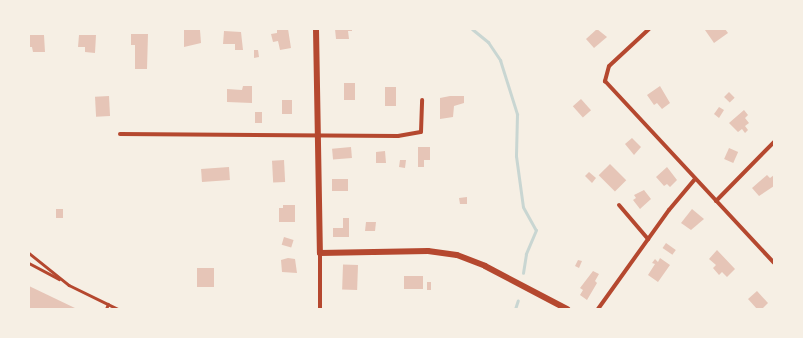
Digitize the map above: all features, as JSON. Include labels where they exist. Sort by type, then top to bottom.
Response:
[{"type":"street","points":[[316,29],[320,309]]},
{"type":"street","points":[[649,29],[609,66],[605,76],[608,85],[774,263]]},
{"type":"street","points":[[120,134],[398,136],[421,132],[422,100]]},
{"type":"street","points":[[716,201],[774,142]]},
{"type":"street","points":[[598,309],[648,239],[695,179]]},
{"type":"street","points":[[619,205],[648,239]]},
{"type":"street","points":[[320,253],[428,251],[457,255],[485,266],[567,309]]},
{"type":"lane","points":[[29,253],[69,285]]},
{"type":"lane","points":[[29,263],[118,309]]},
{"type":"lane","points":[[106,309],[108,304]]},
{"type":"building","points":[[277,29],[288,29],[291,48],[280,50],[278,41],[273,42],[271,34],[277,33]]},
{"type":"building","points":[[335,29],[352,29],[352,31],[348,31],[349,39],[336,39]]},
{"type":"building","points":[[597,29],[607,37],[594,48],[586,39]]},
{"type":"building","points":[[725,29],[728,33],[714,43],[705,30]]},
{"type":"building","points":[[184,30],[200,30],[201,43],[184,47]]},
{"type":"building","points":[[224,31],[241,32],[243,50],[235,50],[235,44],[223,44]]},
{"type":"building","points":[[131,34],[148,34],[147,69],[135,69],[135,45],[131,45]]},
{"type":"building","points":[[29,35],[44,35],[45,52],[33,52],[32,47],[29,47]]},
{"type":"building","points":[[79,35],[96,35],[95,53],[85,52],[85,47],[78,47]]},
{"type":"building","points":[[254,50],[258,50],[259,57],[254,58]]},
{"type":"building","points":[[344,83],[355,83],[355,100],[344,100]]},
{"type":"building","points":[[243,86],[252,86],[252,103],[227,102],[227,89],[242,90]]},
{"type":"building","points":[[660,86],[670,103],[662,109],[657,103],[654,105],[647,95]]},
{"type":"building","points":[[385,87],[396,87],[396,106],[385,106]]},
{"type":"building","points":[[729,92],[735,98],[730,103],[724,97]]},
{"type":"building","points":[[109,96],[110,116],[96,117],[95,97]]},
{"type":"building","points":[[464,96],[464,103],[454,106],[453,117],[440,119],[440,98]]},
{"type":"building","points":[[581,99],[591,110],[583,118],[573,106]]},
{"type":"building","points":[[282,100],[292,100],[292,114],[282,114]]},
{"type":"building","points":[[719,107],[724,110],[719,118],[714,114]]},
{"type":"building","points":[[744,110],[748,115],[745,118],[749,123],[745,126],[748,130],[745,133],[742,129],[738,132],[729,123]]},
{"type":"building","points":[[255,112],[262,112],[262,123],[255,123]]},
{"type":"building","points":[[632,138],[641,147],[634,155],[625,144]]},
{"type":"building","points":[[351,147],[352,158],[333,160],[332,149]]},
{"type":"building","points":[[418,147],[430,147],[430,160],[424,160],[424,167],[418,167]]},
{"type":"building","points":[[729,148],[738,152],[733,163],[724,159]]},
{"type":"building","points":[[385,151],[386,163],[376,163],[376,152]]},
{"type":"building","points":[[284,160],[285,182],[273,183],[272,161]]},
{"type":"building","points":[[400,160],[406,160],[405,168],[399,167]]},
{"type":"building","points":[[610,164],[626,180],[615,192],[599,175]]},
{"type":"building","points":[[229,167],[230,180],[202,182],[201,169]]},
{"type":"building","points":[[667,167],[677,180],[670,187],[667,184],[664,186],[656,177]]},
{"type":"building","points":[[589,172],[596,178],[592,183],[585,176]]},
{"type":"building","points":[[767,175],[770,178],[774,175],[774,186],[759,196],[752,188]]},
{"type":"building","points":[[332,179],[348,179],[348,191],[332,191]]},
{"type":"building","points":[[644,190],[651,199],[640,209],[633,200],[636,198],[634,195]]},
{"type":"building","points":[[467,197],[467,204],[460,204],[459,198]]},
{"type":"building","points":[[283,205],[295,205],[295,222],[279,222],[279,208],[283,208]]},
{"type":"building","points":[[56,209],[63,209],[63,218],[56,218]]},
{"type":"building","points":[[692,209],[704,219],[691,230],[681,223]]},
{"type":"building","points":[[343,218],[349,218],[349,237],[333,237],[333,228],[343,228]]},
{"type":"building","points":[[366,222],[376,222],[375,231],[365,231]]},
{"type":"building","points":[[284,237],[294,240],[291,248],[282,245]]},
{"type":"building","points":[[666,243],[676,250],[672,255],[663,248]]},
{"type":"building","points":[[717,250],[735,269],[727,277],[722,272],[719,275],[713,268],[716,265],[709,259]]},
{"type":"building","points":[[288,258],[295,259],[297,273],[282,272],[281,260]]},
{"type":"building","points":[[660,258],[670,265],[658,282],[648,275],[655,264],[652,263],[655,259],[658,262]]},
{"type":"building","points":[[578,260],[582,261],[579,268],[575,266]]},
{"type":"building","points":[[343,264],[358,265],[357,290],[342,289]]},
{"type":"building","points":[[197,268],[214,268],[214,287],[197,287]]},
{"type":"building","points":[[593,271],[599,274],[595,281],[597,283],[587,300],[580,295],[583,290],[580,288]]},
{"type":"building","points":[[404,276],[423,276],[423,289],[404,289]]},
{"type":"building","points":[[427,282],[431,282],[431,290],[427,290]]},
{"type":"building","points":[[29,286],[77,309],[29,309]]},
{"type":"building","points":[[757,291],[768,303],[762,309],[757,309],[748,299]]},
{"type":"waterway","points":[[472,29],[488,42],[500,60],[517,114],[516,156],[523,207],[536,230],[526,254],[523,273]]},
{"type":"waterway","points":[[515,309],[518,300]]}]
